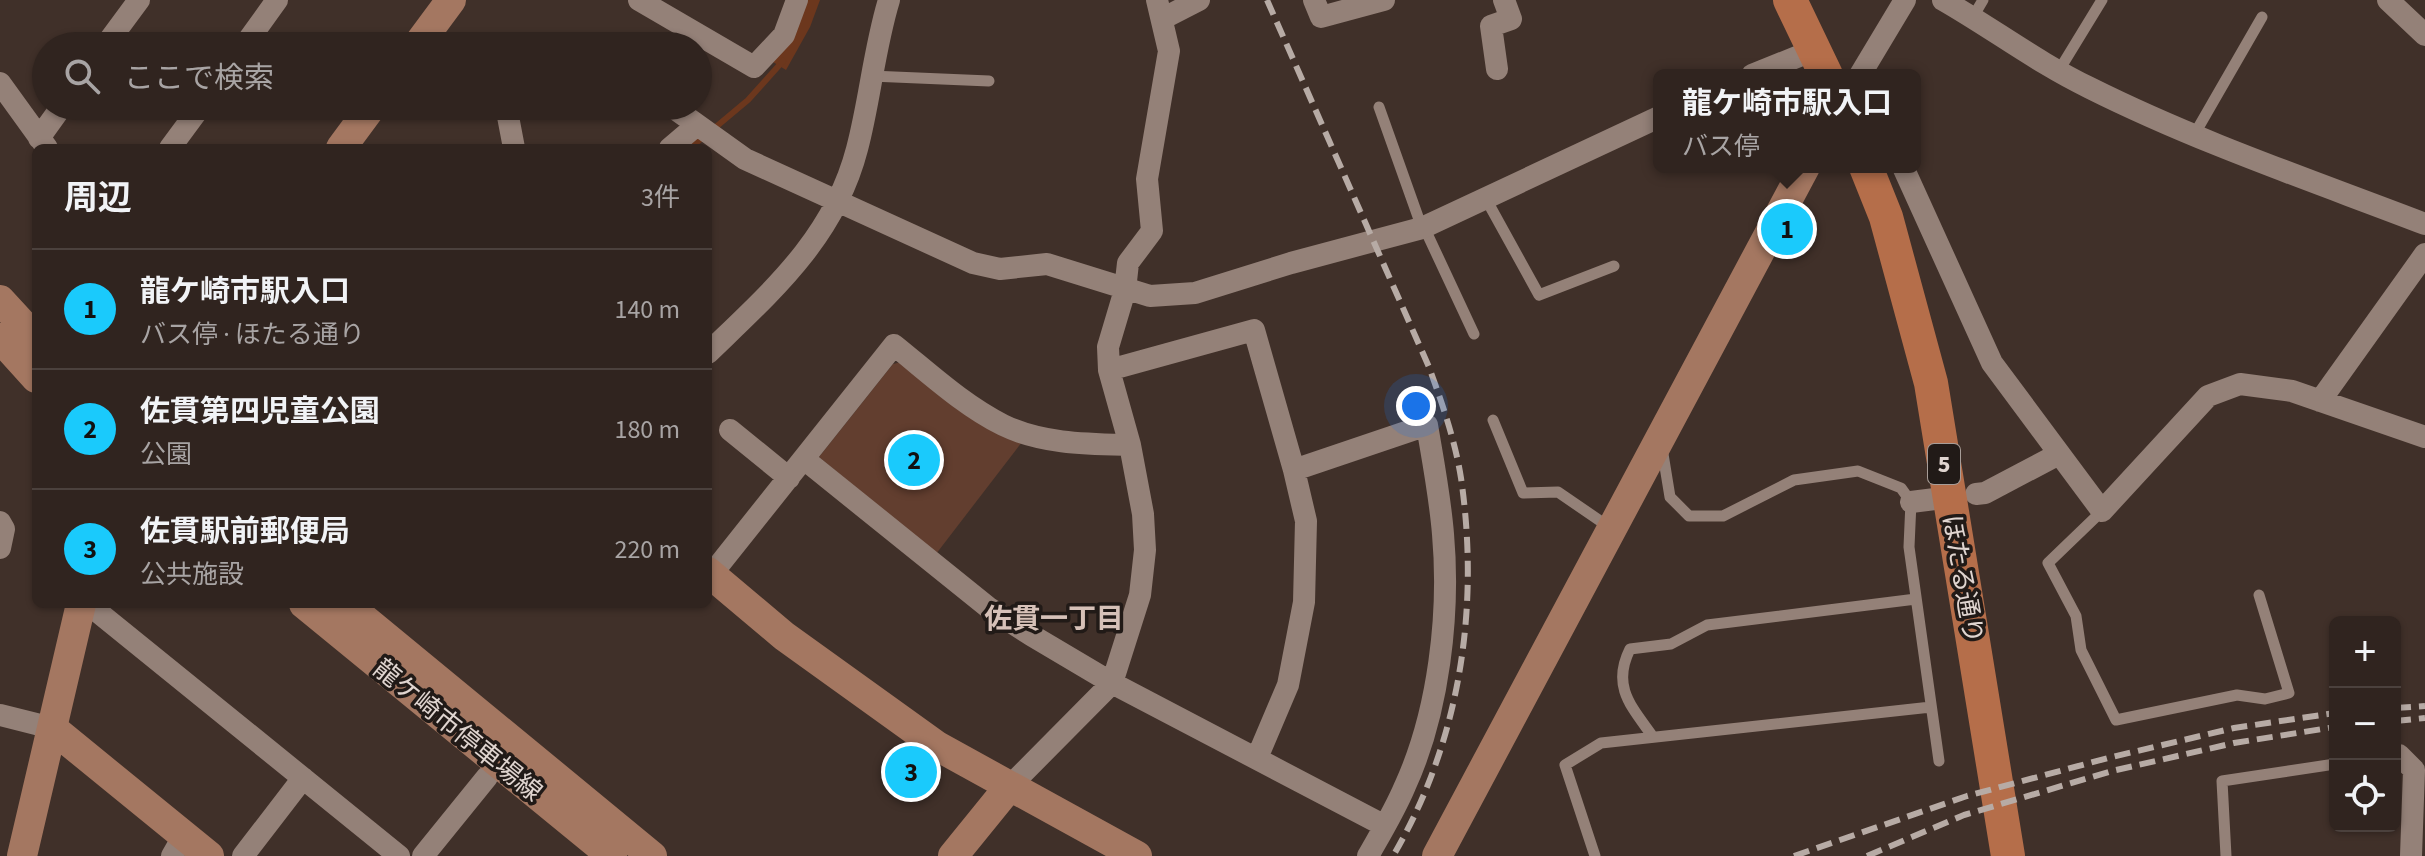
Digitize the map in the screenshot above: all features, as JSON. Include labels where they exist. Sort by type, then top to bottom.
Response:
[{"type":"main road","points":[[1790,0],[1820,62]]},
{"type":"main road","name":"ほたる通り","points":[[1868,173],[1886,217],[1931,383],[2008,856]]},
{"type":"street","points":[[115,32],[139,0]]},
{"type":"street","points":[[254,32],[277,0]]},
{"type":"street","points":[[427,32],[451,0]]},
{"type":"street","points":[[712,42],[754,67],[784,35],[797,0]]},
{"type":"street","points":[[712,349],[790,272],[822,231],[838,200],[857,151],[889,0]]},
{"type":"street","points":[[953,856],[1009,787],[1112,683],[1140,595],[1145,550],[1143,514],[1130,445],[1109,370],[1108,347],[1125,290],[1128,263],[1152,231],[1147,179],[1169,51],[1160,10],[1199,0]]},
{"type":"street","points":[[1314,0],[1321,17],[1384,0]]},
{"type":"street","points":[[1497,69],[1491,26],[1511,19],[1504,0]]},
{"type":"street","points":[[1864,69],[1905,0]]},
{"type":"street","points":[[1943,0],[1978,8],[2058,72],[2194,135],[2425,224]]},
{"type":"street","points":[[2388,0],[2425,35]]},
{"type":"street","points":[[641,1],[694,32]]},
{"type":"street","points":[[1783,69],[1820,62]]},
{"type":"street","points":[[0,83],[43,143],[55,120]]},
{"type":"street","points":[[177,144],[192,120]]},
{"type":"street","points":[[344,144],[362,120]]},
{"type":"street","points":[[509,120],[513,144]]},
{"type":"street","points":[[690,120],[745,159],[973,263],[1000,269],[1047,264],[1150,296],[1195,293],[1291,263],[1423,228],[1653,120]]},
{"type":"street","points":[[675,144],[697,125]]},
{"type":"street","points":[[1437,856],[1802,173]]},
{"type":"street","points":[[1906,173],[1992,363],[2102,511],[2208,396],[2240,384],[2292,391],[2425,437]]},
{"type":"street","points":[[2320,401],[2425,254]]},
{"type":"street","points":[[0,300],[32,335]]},
{"type":"street","points":[[1109,370],[1254,330],[1306,521],[1304,602],[1288,685],[1257,758]]},
{"type":"street","points":[[0,338],[32,374]]},
{"type":"street","points":[[712,572],[894,345],[974,408],[1006,427],[1070,442],[1130,445]]},
{"type":"street","points":[[1294,470],[1427,425],[1444,537],[1444,616],[1435,682],[1423,736],[1407,783],[1368,856]]},
{"type":"street","points":[[730,430],[789,478]]},
{"type":"street","points":[[1976,494],[1985,493],[2059,454]]},
{"type":"street","points":[[804,459],[989,608],[1112,683],[1385,826]]},
{"type":"street","points":[[1911,502],[1935,499]]},
{"type":"street","points":[[0,522],[4,529],[0,548]]},
{"type":"street","points":[[712,576],[784,636],[937,746],[1137,856]]},
{"type":"street","points":[[22,856],[80,608]]},
{"type":"street","points":[[93,608],[399,856]]},
{"type":"street","name":"龍ケ崎市停車場線","points":[[309,608],[612,856]]},
{"type":"street","name":"龍ケ崎市停車場線","points":[[351,608],[652,856]]},
{"type":"street","points":[[0,715],[52,728],[178,845],[209,856]]},
{"type":"street","points":[[2401,757],[2414,770],[2420,783],[2411,856]]},
{"type":"street","points":[[423,856],[487,777]]},
{"type":"street","points":[[243,856],[303,778]]},
{"type":"lane","points":[[2058,72],[2102,0]]},
{"type":"lane","points":[[2194,135],[2262,17]]},
{"type":"lane","points":[[871,76],[989,81]]},
{"type":"lane","points":[[1379,107],[1423,228],[1474,334]]},
{"type":"lane","points":[[1486,199],[1539,295],[1614,266]]},
{"type":"lane","points":[[1493,420],[1523,493],[1558,492],[1613,530]]},
{"type":"lane","points":[[1661,440],[1670,497],[1689,516],[1723,516],[1794,480],[1858,471],[1901,488],[1911,502],[1909,547],[1939,761]]},
{"type":"lane","points":[[2102,511],[2048,563],[2076,616],[2081,650],[2116,720],[2237,695],[2265,699],[2289,693],[2259,595]]},
{"type":"lane","points":[[1653,737],[1624,695],[1622,665],[1630,649],[1671,644],[1707,625],[1916,599]]},
{"type":"lane","points":[[1595,856],[1565,765],[1601,743],[1931,707]]},
{"type":"lane","points":[[2226,856],[2222,781],[2329,765]]},
{"type":"shaded area","points":[[806,0],[820,0],[810,27],[786,70],[773,62]]},
{"type":"shaded area","points":[[902,362],[1022,442],[936,554],[819,457],[893,364]]},
{"type":"waterway","points":[[711,131],[748,100],[783,61]]},
{"type":"waterway","points":[[695,144],[702,138]]},
{"type":"railway","points":[[1267,0],[1429,367],[1452,436],[1461,478],[1468,576],[1466,625],[1459,673],[1435,767],[1393,856]]},
{"type":"railway","points":[[2401,708],[2425,706]]},
{"type":"railway","points":[[1794,856],[1967,796],[2108,758],[2234,728],[2329,714]]},
{"type":"railway","points":[[2401,720],[2425,718]]},
{"type":"railway","points":[[1867,856],[1964,815],[2112,771],[2234,743],[2329,728]]},
{"type":"place","name":"龍ケ崎市駅入口","points":[[1787,229]]},
{"type":"place","name":"佐貫第四児童公園","points":[[914,460]]},
{"type":"place","name":"佐貫駅前郵便局","points":[[911,772]]},
{"type":"district","name":"佐貫一丁目","points":[[1054,618]]}]
